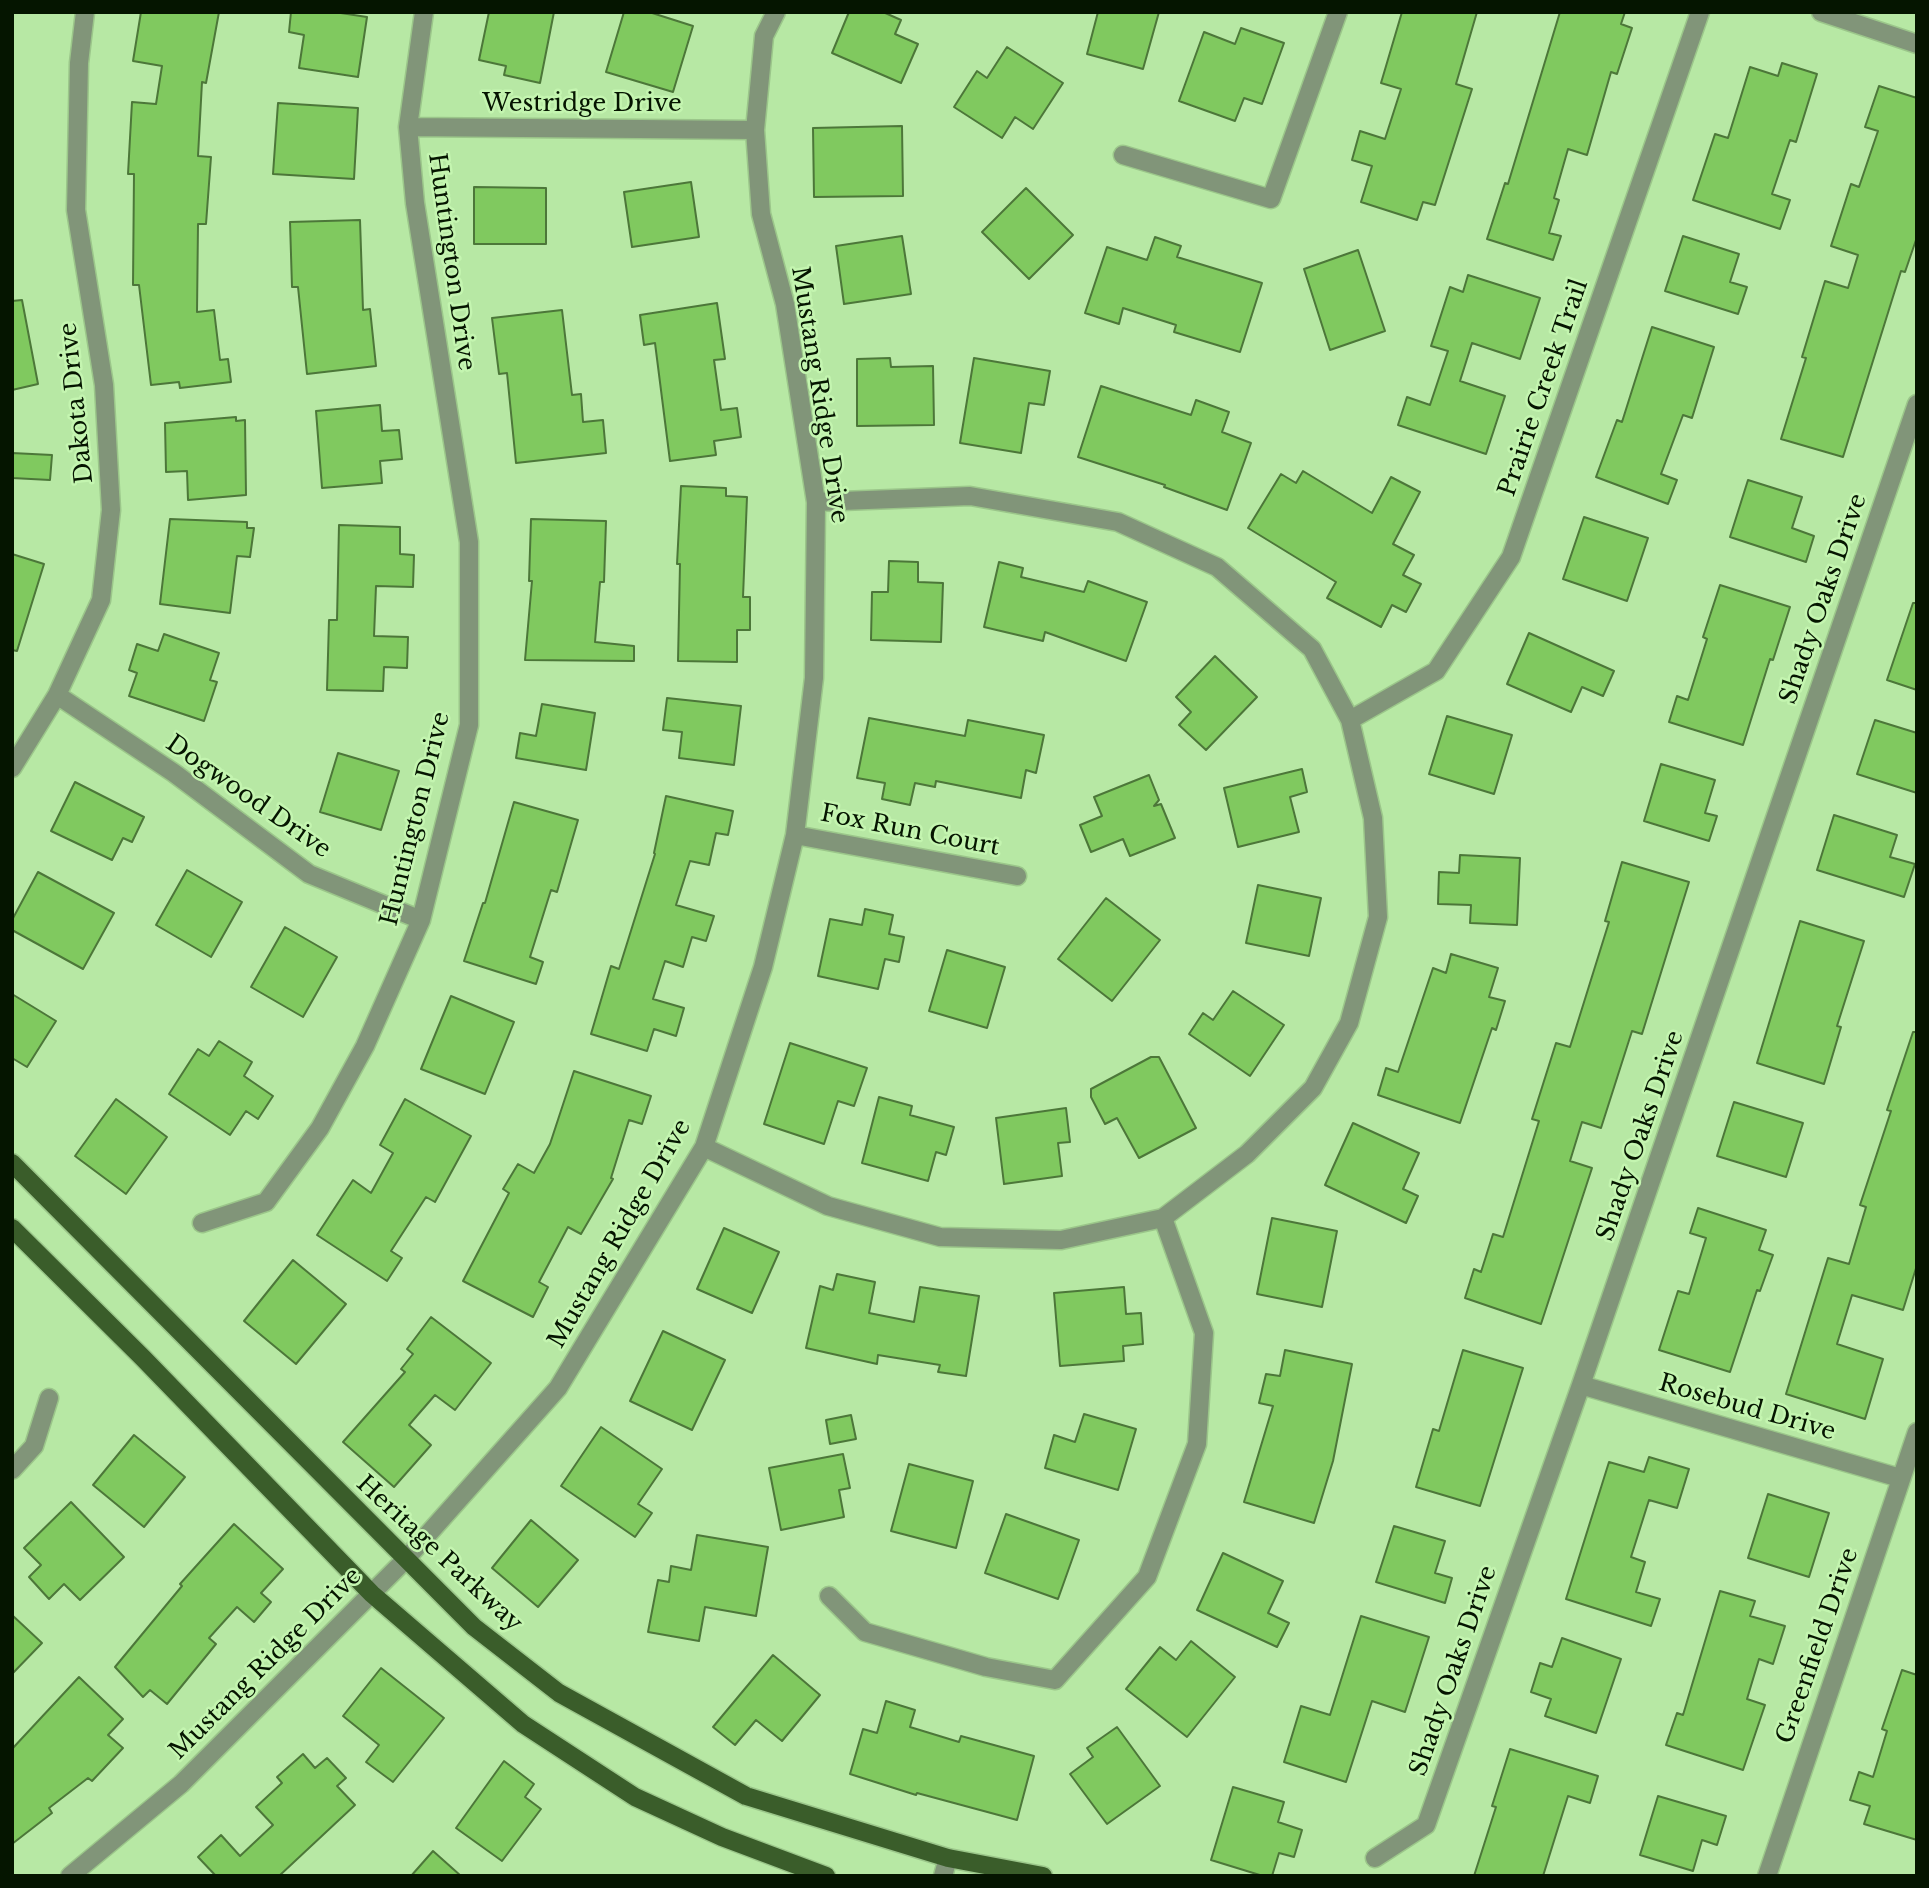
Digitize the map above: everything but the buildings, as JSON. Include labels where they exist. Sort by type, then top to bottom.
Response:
[{"type":"main road","name":"Heritage Parkway","points":[[12,1163],[474,1627],[559,1693],[746,1796],[946,1867],[1043,1876]]},
{"type":"main road","points":[[12,1228],[143,1358],[372,1594],[523,1724],[635,1797],[722,1837],[827,1876]]},
{"type":"street","name":"Dakota Drive","points":[[12,768],[57,695],[101,600],[111,510],[104,385],[76,211],[79,63],[85,12]]},
{"type":"street","name":"Huntington Drive","points":[[202,1223],[267,1202],[320,1128],[365,1046],[421,920],[469,725],[469,542],[415,203],[408,127],[424,12]]},
{"type":"street","name":"Mustang Ridge Drive","points":[[71,1876],[181,1784],[372,1594],[558,1388],[704,1147],[763,967],[794,835],[814,678],[816,502],[785,304],[761,214],[755,130],[764,36],[776,12]]},
{"type":"street","points":[[1123,155],[1271,199],[1338,12]]},
{"type":"street","name":"Prairie Creek Trail","points":[[1350,720],[1436,671],[1511,557],[1700,12]]},
{"type":"street","points":[[1821,12],[1917,44]]},
{"type":"street","name":"Westridge Drive","points":[[408,127],[755,130]]},
{"type":"street","name":"Shady Oaks Drive","points":[[1375,1858],[1426,1825],[1581,1385],[1917,404]]},
{"type":"street","points":[[704,1147],[828,1206],[940,1237],[1061,1240],[1164,1218],[1247,1154],[1313,1088],[1349,1023],[1378,917],[1373,818],[1350,720],[1311,649],[1217,567],[1118,522],[970,496],[816,502]]},
{"type":"street","name":"Dogwood Drive","points":[[57,695],[174,773],[309,874],[421,920]]},
{"type":"street","name":"Fox Run Court","points":[[794,835],[1017,876]]},
{"type":"street","points":[[829,1596],[864,1632],[986,1667],[1055,1680],[1147,1577],[1197,1444],[1204,1333],[1164,1218]]},
{"type":"street","name":"Rosebud Drive","points":[[1581,1385],[1900,1478]]},
{"type":"street","points":[[12,1470],[34,1446],[49,1398]]},
{"type":"street","name":"Greenfield Drive","points":[[1767,1876],[1917,1432]]}]
